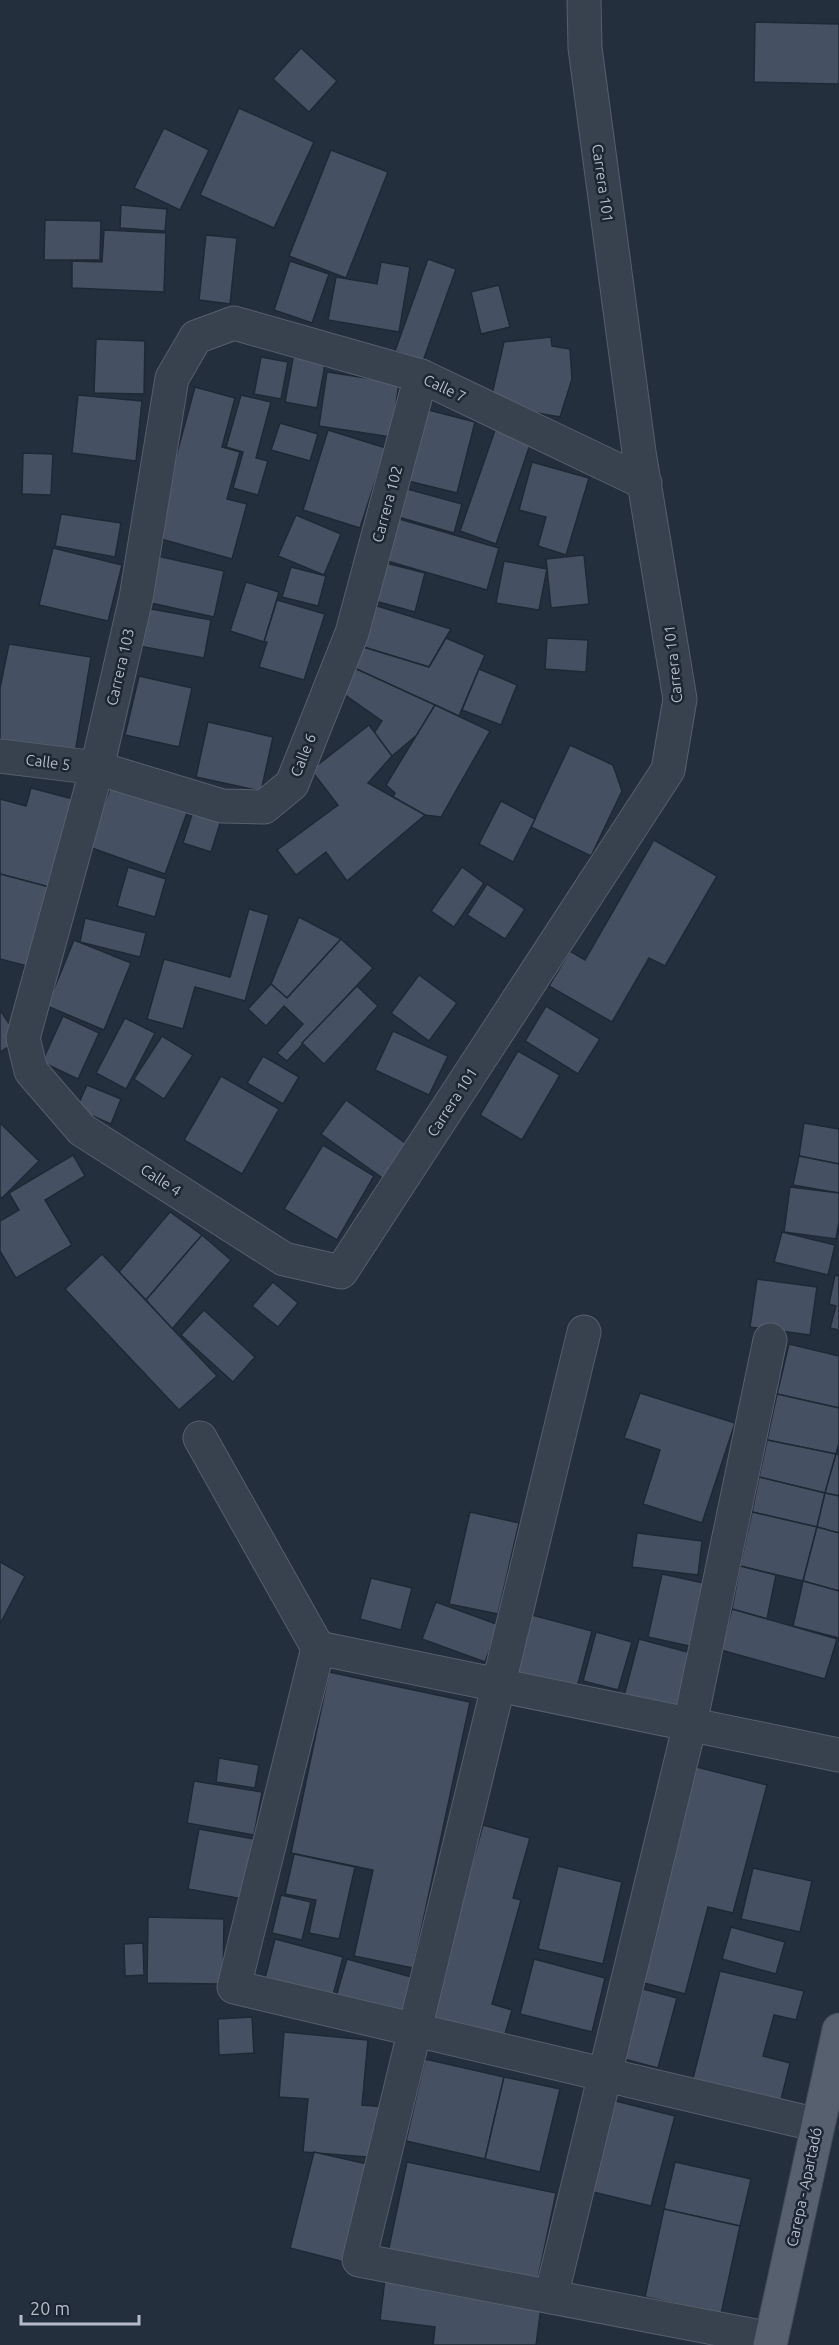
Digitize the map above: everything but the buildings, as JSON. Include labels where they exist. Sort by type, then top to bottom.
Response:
[{"type":"main road","name":"Carepa - Apartadó","points":[[770,2342],[839,2030]]},
{"type":"street","name":"Carrera 101","points":[[341,1272],[668,770],[680,699],[637,440],[585,48],[584,0]]},
{"type":"street","name":"Calle 7","points":[[234,322],[421,376],[645,483]]},
{"type":"street","name":"Carrera 103","points":[[24,1038],[97,768],[136,598],[172,378],[196,337],[234,322]]},
{"type":"street","name":"Carrera 102","points":[[352,633],[421,376]]},
{"type":"street","name":"Calle 6","points":[[97,768],[222,806],[264,807],[292,784],[352,633]]},
{"type":"street","name":"Calle 5","points":[[0,756],[97,768]]},
{"type":"street","name":"Calle 4","points":[[24,1038],[31,1071],[82,1130],[284,1259],[341,1272]]},
{"type":"street","points":[[584,1332],[359,2260],[770,2342]]},
{"type":"street","points":[[551,2297],[690,1724],[770,1340]]},
{"type":"street","points":[[200,1438],[318,1648],[234,1987],[818,2125]]},
{"type":"street","points":[[318,1648],[839,1755]]}]
